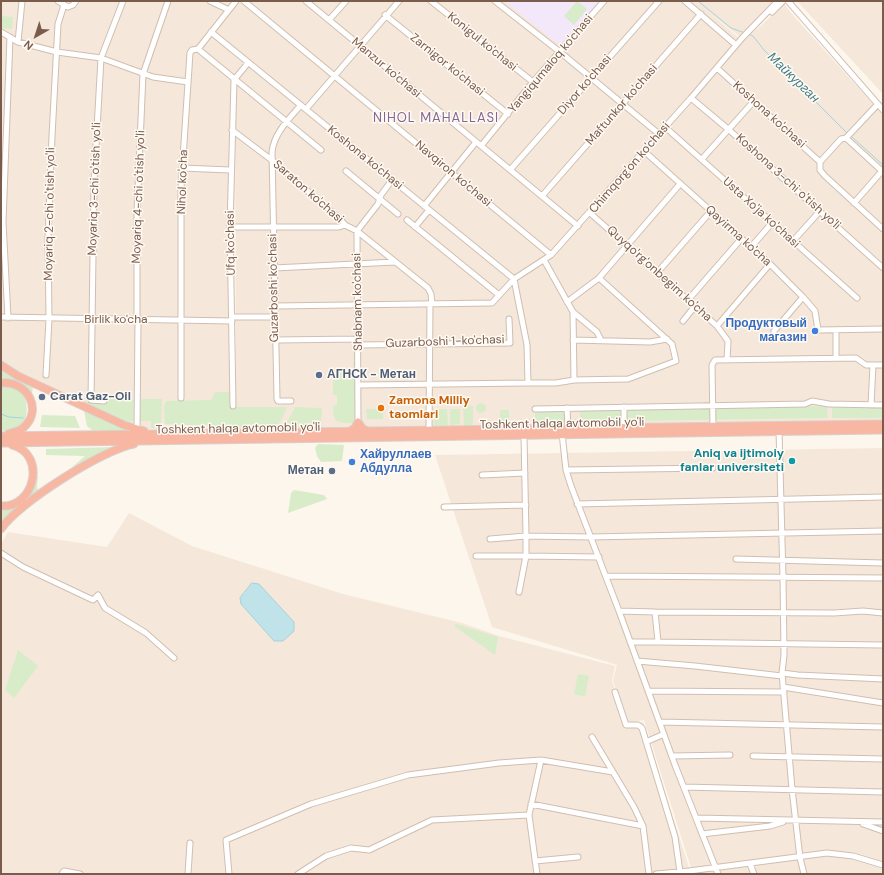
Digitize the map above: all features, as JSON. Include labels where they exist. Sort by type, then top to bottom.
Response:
[{"type":"highway","points":[[1,365],[18,376],[137,430],[156,434]]},
{"type":"highway","points":[[1,383],[12,383],[22,388],[29,397],[31,405],[29,418],[24,426],[2,440]]},
{"type":"highway","points":[[349,431],[355,428],[358,422],[362,428],[367,431]]},
{"type":"highway","name":"Toshkent halqa avtomobil yo'li","points":[[2,440],[156,434],[349,431],[432,432],[524,436],[564,430],[624,427],[883,424]]},
{"type":"highway","name":"Toshkent halqa avtomobil yo'li","points":[[2,440],[199,442],[432,432],[564,430],[883,430]]},
{"type":"highway","points":[[199,433],[199,442]]},
{"type":"highway","points":[[1,506],[13,503],[25,494],[31,486],[34,476],[32,464],[26,453],[17,446],[2,440]]},
{"type":"highway","points":[[1,529],[11,516],[24,504],[88,464],[129,445],[153,442]]},
{"type":"street","points":[[18,42],[22,1]]},
{"type":"street","points":[[58,1],[64,5],[71,6],[76,1]]},
{"type":"street","name":"Moyariq 3-chi o'tish yo'li","points":[[104,401],[91,400],[94,182],[101,58],[123,1]]},
{"type":"street","name":"Moyariq 4-chi o'tish yo'li","points":[[137,430],[137,212],[143,74],[168,1]]},
{"type":"street","points":[[210,1],[229,10]]},
{"type":"street","points":[[236,1],[198,49],[321,150]]},
{"type":"street","name":"Navqiron ko'chasi","points":[[244,1],[551,255]]},
{"type":"street","name":"Manzur ko'chasi","points":[[306,1],[578,226]]},
{"type":"street","points":[[329,20],[346,1]]},
{"type":"street","points":[[306,109],[359,45],[399,1]]},
{"type":"street","name":"Konigul ko'chasi","points":[[431,1],[533,82]]},
{"type":"street","points":[[495,1],[560,52],[659,134]]},
{"type":"street","name":"Yangiqumaloq ko'chasi","points":[[481,146],[533,82],[604,1]]},
{"type":"street","name":"Diyor ko'chasi","points":[[510,170],[659,1]]},
{"type":"street","points":[[685,1],[736,45]]},
{"type":"street","points":[[758,24],[778,1]]},
{"type":"street","points":[[758,24],[762,22],[783,1]]},
{"type":"street","points":[[788,1],[883,110]]},
{"type":"street","name":"Moyariq 2-chi o'tish yo'li","points":[[46,375],[49,319],[48,239],[58,24],[64,5]]},
{"type":"street","name":"Maftunkor ko'chasi","points":[[542,196],[700,14]]},
{"type":"street","name":"Zarnigor ko'chasi","points":[[385,16],[508,114]]},
{"type":"street","name":"Chimqorg'on ko'chasi","points":[[275,306],[492,303],[514,279],[551,255],[590,213],[736,45],[758,24]]},
{"type":"street","points":[[1,32],[18,42],[57,52],[101,58],[143,74],[188,82]]},
{"type":"street","name":"Koshona ko'chasi","points":[[211,32],[514,279]]},
{"type":"street","points":[[8,318],[3,222],[10,37]]},
{"type":"street","name":"Nihol ko'cha","points":[[181,398],[181,188],[190,53],[192,50],[198,49]]},
{"type":"street","points":[[234,80],[248,63]]},
{"type":"street","name":"Koshona ko'chasi","points":[[717,68],[820,162],[819,168],[822,172],[883,229]]},
{"type":"street","name":"Ufq ko'chasi","points":[[233,406],[230,170],[234,80]]},
{"type":"street","name":"Koshona 3-chi o'tish yo'li","points":[[691,98],[728,129],[883,268]]},
{"type":"street","points":[[702,159],[754,102]]},
{"type":"street","points":[[820,162],[878,104]]},
{"type":"street","points":[[273,161],[275,139],[301,105]]},
{"type":"street","name":"Usta Xo'ja ko'chasi","points":[[665,127],[857,298]]},
{"type":"street","name":"Saraton ko'chasi","points":[[232,130],[273,161],[341,220],[345,226],[357,231],[431,291],[431,304]]},
{"type":"street","points":[[848,135],[882,172],[854,202]]},
{"type":"street","points":[[415,227],[451,173],[476,142]]},
{"type":"street","name":"Qayirma ko'cha","points":[[644,151],[770,264],[803,297],[815,311],[818,330],[836,330]]},
{"type":"street","name":"Guzarboshi ko'chasi","points":[[273,161],[277,399],[278,401],[291,401]]},
{"type":"street","points":[[182,168],[230,170]]},
{"type":"street","points":[[346,171],[398,214]]},
{"type":"street","points":[[357,231],[378,204],[392,180]]},
{"type":"street","points":[[567,302],[599,278],[680,184]]},
{"type":"street","points":[[657,273],[711,211]]},
{"type":"street","points":[[793,241],[820,211]]},
{"type":"street","name":"Quyqo'rg'onbegim ko'cha","points":[[590,213],[717,326],[728,341],[727,360]]},
{"type":"street","points":[[407,220],[499,295]]},
{"type":"street","points":[[751,247],[772,223]]},
{"type":"street","points":[[230,227],[339,228],[345,226]]},
{"type":"street","name":"Shabnam ko'chasi","points":[[357,231],[359,342],[358,422]]},
{"type":"street","points":[[688,300],[741,239]]},
{"type":"street","points":[[544,260],[573,312],[597,332],[601,340]]},
{"type":"street","points":[[274,268],[395,262]]},
{"type":"street","points":[[717,326],[770,264]]},
{"type":"street","points":[[359,385],[556,383],[574,380],[628,380],[676,361],[672,344],[599,278]]},
{"type":"street","points":[[514,279],[527,345],[528,383]]},
{"type":"street","points":[[774,331],[803,297]]},
{"type":"street","points":[[431,304],[430,384],[432,432]]},
{"type":"street","points":[[683,321],[695,306]]},
{"type":"street","points":[[573,312],[574,380]]},
{"type":"street","name":"Birlik ko'cha","points":[[1,317],[93,320],[182,320],[275,317]]},
{"type":"street","name":"Guzarboshi 1-ko'chasi","points":[[276,340],[430,344],[510,343],[509,319]]},
{"type":"street","points":[[836,358],[836,330],[883,329]]},
{"type":"street","points":[[573,340],[650,342],[667,339]]},
{"type":"street","points":[[712,426],[712,365],[715,360],[856,358],[864,364],[883,365]]},
{"type":"street","points":[[871,404],[873,365]]},
{"type":"street","points":[[535,408],[805,404],[812,401],[829,404],[883,405]]},
{"type":"street","points":[[624,407],[624,427]]},
{"type":"street","points":[[567,408],[564,430],[566,470],[577,504],[599,557],[672,756],[718,874]]},
{"type":"street","points":[[779,431],[782,561],[784,576],[784,644],[782,675],[792,789],[800,858],[804,874]]},
{"type":"street","points":[[519,592],[526,556],[524,436]]},
{"type":"street","points":[[566,470],[713,468]]},
{"type":"street","points":[[482,475],[525,473]]},
{"type":"street","points":[[577,504],[883,498]]},
{"type":"street","points":[[444,507],[526,505]]},
{"type":"street","points":[[490,539],[526,536],[591,537],[883,531]]},
{"type":"street","points":[[1,553],[23,567],[93,600],[98,595],[105,608],[146,633],[174,658]]},
{"type":"street","points":[[476,556],[599,557]]},
{"type":"street","points":[[736,559],[883,563]]},
{"type":"street","points":[[606,576],[784,576],[883,578]]},
{"type":"street","points":[[619,611],[783,611],[834,613],[863,611],[883,613]]},
{"type":"street","points":[[655,612],[658,642]]},
{"type":"street","points":[[630,642],[883,645]]},
{"type":"street","points":[[637,661],[782,675],[883,679]]},
{"type":"street","points":[[648,691],[784,690],[883,703]]},
{"type":"street","points":[[615,692],[626,725],[640,726],[646,742],[675,837],[680,872]]},
{"type":"street","points":[[660,722],[883,727]]},
{"type":"street","points":[[646,742],[664,734]]},
{"type":"street","points":[[592,737],[643,826],[649,874]]},
{"type":"street","points":[[672,756],[730,755]]},
{"type":"street","points":[[752,756],[883,758]]},
{"type":"street","points":[[229,874],[226,840],[311,804],[408,775],[499,763],[541,760],[613,772]]},
{"type":"street","points":[[537,874],[529,815],[541,760]]},
{"type":"street","points":[[684,787],[883,792]]},
{"type":"street","points":[[531,804],[643,826]]},
{"type":"street","points":[[298,874],[326,856],[351,848],[369,850],[432,820],[529,815]]},
{"type":"street","points":[[696,818],[883,822]]},
{"type":"street","points":[[702,834],[770,826],[784,821]]},
{"type":"street","points":[[859,822],[883,831]]},
{"type":"street","points":[[188,874],[190,843]]},
{"type":"street","points":[[656,874],[689,872],[827,854],[853,856],[883,866]]},
{"type":"street","points":[[535,861],[578,857]]},
{"type":"street","points":[[750,864],[754,874]]},
{"type":"street","points":[[62,874],[64,871],[80,874]]},
{"type":"shaded area","points":[[1,1],[776,1],[740,37],[705,9],[739,38],[549,258],[744,39],[762,25],[784,3],[790,12],[883,115],[883,423],[236,430],[235,116],[234,429],[142,429],[19,373],[1,362]]},
{"type":"shaded area","points":[[504,1],[602,1],[562,47]]},
{"type":"shaded area","points":[[797,1],[883,1],[883,94]]},
{"type":"shaded area","points":[[883,448],[883,874],[693,874],[644,720],[628,723],[613,681],[617,665],[492,627],[435,455]]},
{"type":"shaded area","points":[[129,513],[192,546],[343,594],[462,623],[499,636],[615,666],[612,681],[627,724],[643,722],[691,874],[1,874],[1,544],[8,532],[107,547]]},
{"type":"green space","points":[[577,1],[587,9],[574,25],[564,16]]},
{"type":"green space","points":[[1,16],[13,17],[12,29],[1,28]]},
{"type":"green space","points":[[354,342],[356,342],[355,421],[353,423],[343,423],[337,421],[334,416],[333,406],[337,405],[337,395],[333,395],[333,381],[342,372],[353,373]]},
{"type":"green space","points":[[1,367],[33,384],[32,396],[23,385],[11,380],[1,380]]},
{"type":"green space","points":[[1,385],[16,387],[24,395],[26,401],[27,408],[25,422],[12,430],[1,431]]},
{"type":"green space","points":[[215,392],[229,392],[230,407],[287,407],[281,421],[274,428],[165,424],[164,406],[166,401],[211,400]]},
{"type":"green space","points":[[108,399],[134,400],[133,421],[122,422],[84,402],[90,401],[107,403]]},
{"type":"green space","points":[[143,399],[162,399],[161,428],[151,428],[151,421],[138,421],[139,401]]},
{"type":"green space","points":[[479,403],[483,403],[486,408],[483,413],[479,413],[476,410],[476,406]]},
{"type":"green space","points":[[473,406],[473,425],[464,425],[463,407]]},
{"type":"green space","points":[[827,406],[828,418],[626,421],[625,410]]},
{"type":"green space","points":[[295,407],[322,408],[321,423],[319,427],[285,426]]},
{"type":"green space","points":[[832,407],[883,408],[883,418],[832,418]]},
{"type":"green space","points":[[86,409],[132,430],[92,430],[87,426],[84,411]]},
{"type":"green space","points":[[366,409],[383,409],[383,419],[367,419]]},
{"type":"green space","points":[[433,409],[447,409],[448,425],[434,425]]},
{"type":"green space","points":[[450,409],[460,409],[460,424],[450,425]]},
{"type":"green space","points":[[500,410],[509,410],[509,424],[500,424]]},
{"type":"green space","points":[[566,410],[566,423],[535,424],[535,411]]},
{"type":"green space","points":[[621,410],[621,423],[569,424],[572,419],[580,419],[580,411]]},
{"type":"green space","points":[[42,415],[75,416],[80,428],[40,427]]},
{"type":"green space","points":[[318,444],[344,445],[342,461],[321,462],[317,456],[315,448]]},
{"type":"green space","points":[[115,447],[39,491],[24,502],[1,525],[1,508],[14,505],[36,476],[38,476],[38,490],[71,468],[85,456],[46,455],[46,449]]},
{"type":"green space","points":[[294,490],[324,495],[327,499],[288,513],[291,493]]},
{"type":"green space","points":[[456,624],[498,637],[495,655],[454,626]]},
{"type":"green space","points":[[18,650],[38,666],[14,698],[5,690]]},
{"type":"green space","points":[[578,674],[589,676],[585,697],[574,694]]},
{"type":"water","points":[[252,583],[259,584],[294,622],[294,631],[283,641],[274,641],[241,604],[240,598]]},
{"type":"waterway","name":"Майкурган","points":[[698,1],[731,28],[745,33]]},
{"type":"waterway","name":"Майкурган","points":[[748,34],[753,36],[764,50],[847,133]]},
{"type":"waterway","name":"Майкурган","points":[[851,136],[883,165]]},
{"type":"waterway","points":[[1,414],[9,417],[23,418]]},
{"type":"place","name":"Продуктовый магазин","points":[[815,331]]},
{"type":"place","name":"АГНСК - Метан","points":[[319,375]]},
{"type":"place","name":"Carat Gaz-Oil","points":[[42,397]]},
{"type":"place","name":"Zamona Milliy taomlari","points":[[381,408]]},
{"type":"place","name":"Aniq va ijtimoiy fanlar universiteti","points":[[792,461]]},
{"type":"place","name":"Хайруллаев Абдулла","points":[[352,462]]},
{"type":"place","name":"Метан","points":[[332,471]]},
{"type":"district","name":"NIHOL MAHALLASI","points":[[436,119]]}]
